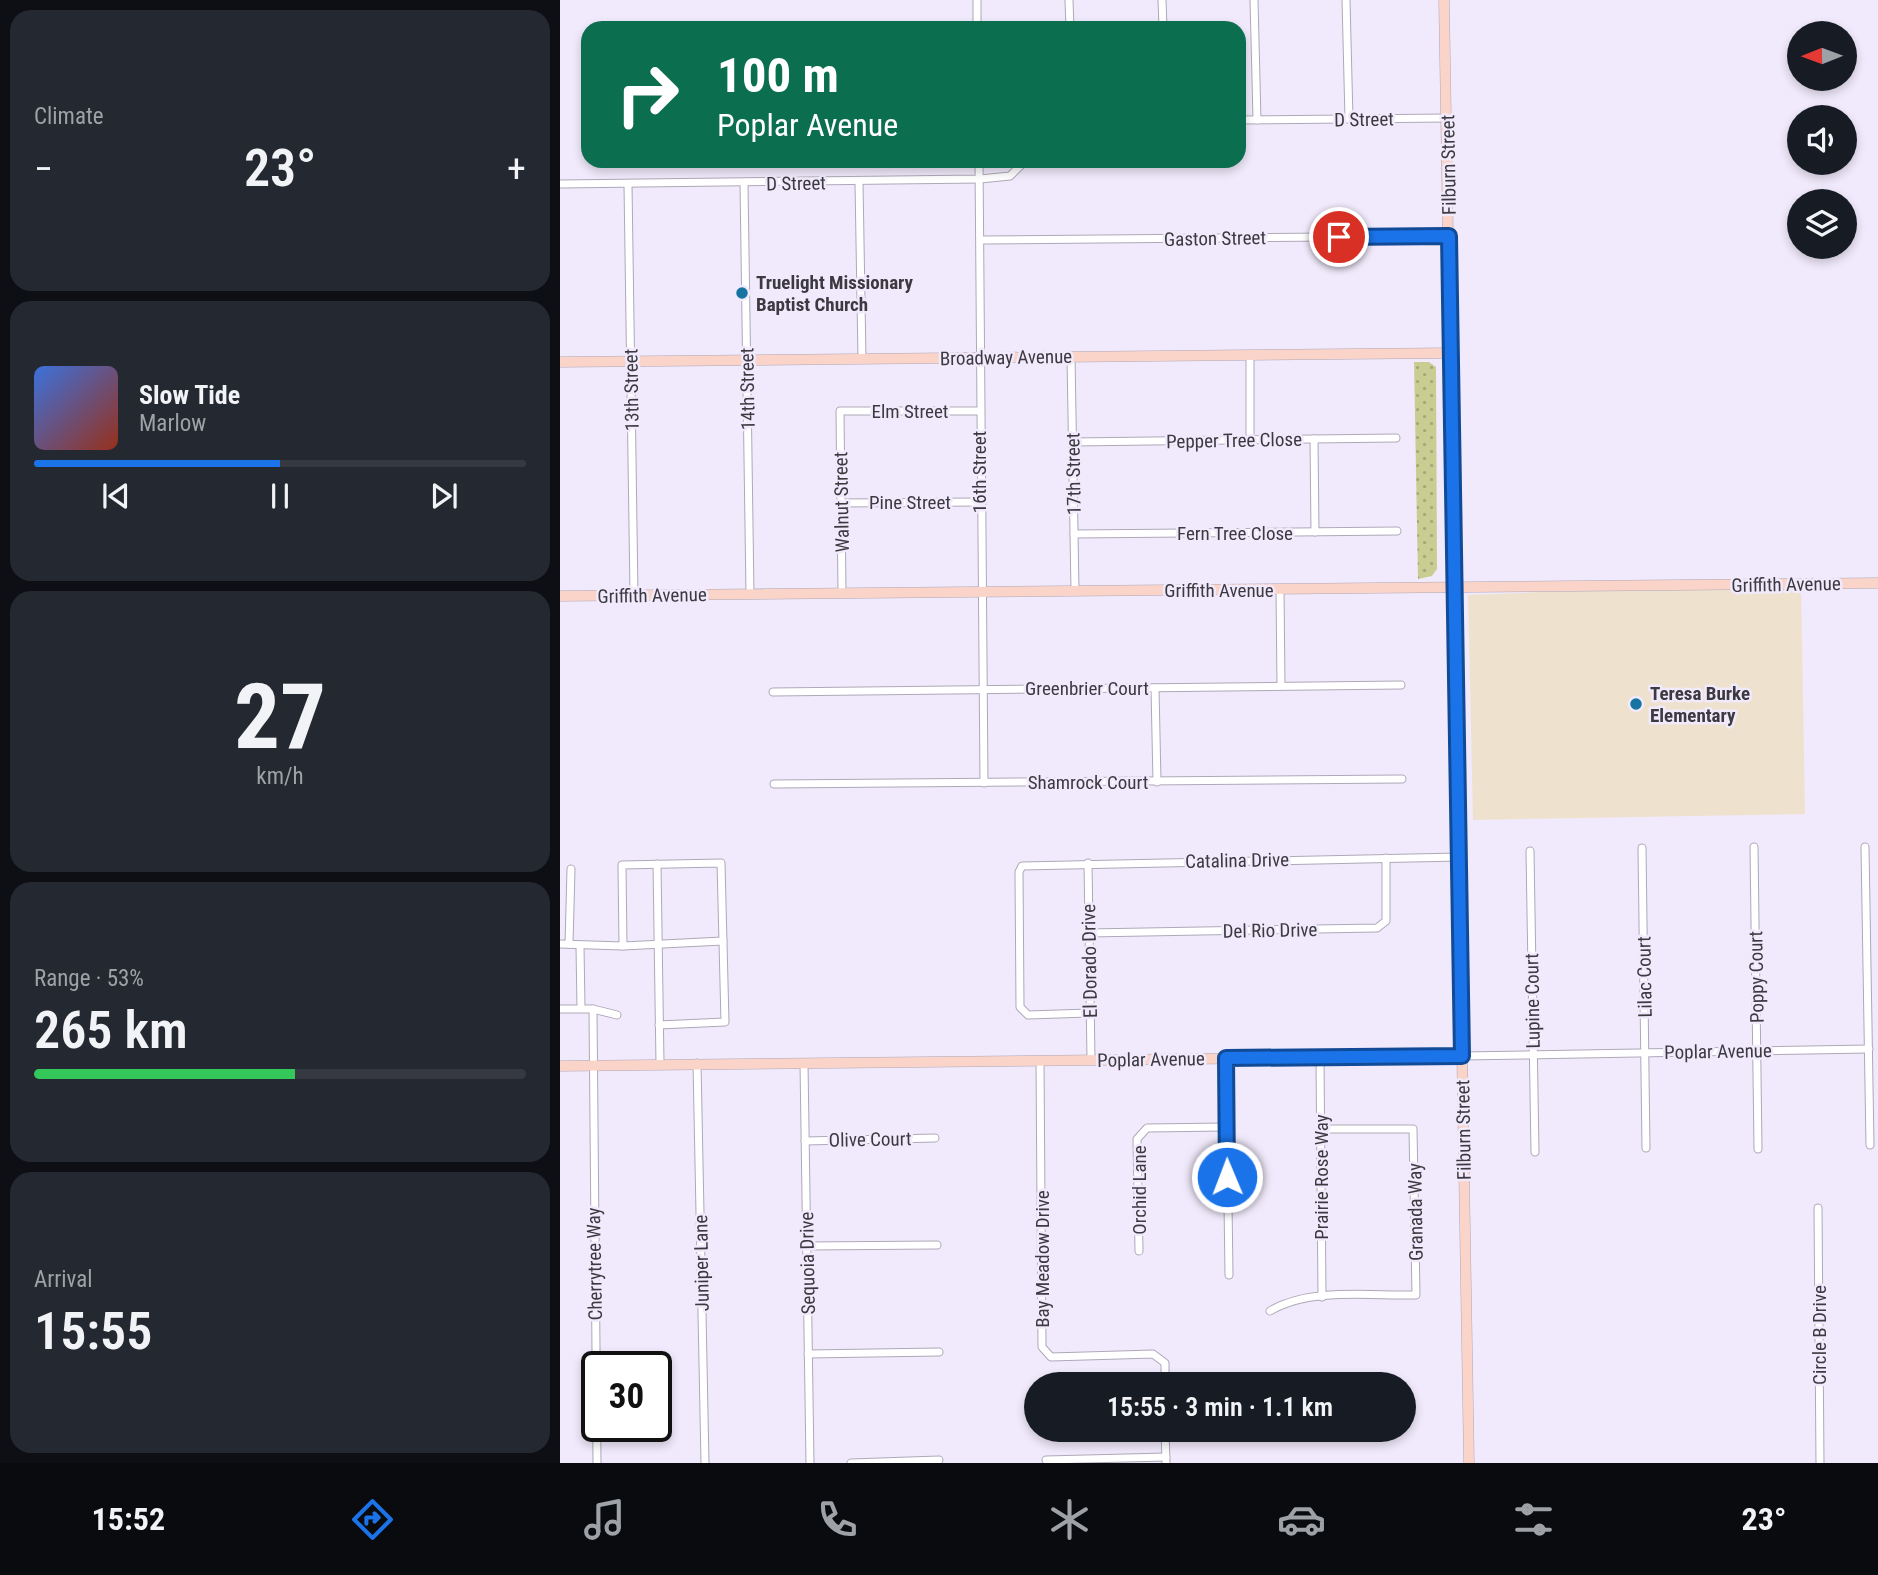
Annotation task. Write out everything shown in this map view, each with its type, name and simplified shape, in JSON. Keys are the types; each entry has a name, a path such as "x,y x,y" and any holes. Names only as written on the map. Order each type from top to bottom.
{"street":[{"path":"977,0 977,21"},
{"path":"1069,0 1070,21"},
{"path":"1162,0 1163,21"},
{"path":"1254,0 1257,120"},
{"path":"1346,0 1349,120"},
{"name":"Filburn Street","path":"1444,0 1469,1463"},
{"name":"D Street","path":"1246,121 1448,118"},
{"name":"16th Street","path":"979,168 979,502 984,783"},
{"name":"D Street","path":"560,184 980,179 1010,176 1019,168"},
{"path":"859,182 862,359"},
{"name":"14th Street","path":"744,183 750,594"},
{"name":"13th Street","path":"628,184 634,595"},
{"name":"Gaston Street","path":"981,240 1449,236"},
{"name":"Broadway Avenue","path":"560,362 1451,353"},
{"path":"1250,355 1250,439"},
{"name":"17th Street","path":"1071,356 1075,591"},
{"name":"Elm Street","path":"841,411 979,411"},
{"name":"Walnut Street","path":"841,411 842,593"},
{"name":"Pepper Tree Close","path":"1073,442 1396,438"},
{"path":"1314,439 1315,532"},
{"name":"Pine Street","path":"841,503 979,502"},
{"name":"Fern Tree Close","path":"1074,534 1397,531"},
{"name":"Griffith Avenue","path":"560,596 1878,583"},
{"path":"1280,589 1281,686"},
{"name":"Greenbrier Court","path":"773,692 1401,685"},
{"path":"1155,688 1157,782"},
{"name":"Shamrock Court","path":"774,785 1402,779"},
{"name":"Poppy Court","path":"1754,847 1758,1149"},
{"path":"1865,847 1870,1145"},
{"name":"Lilac Court","path":"1642,848 1646,1148"},
{"name":"Lupine Court","path":"1530,851 1535,1152"},
{"name":"Catalina Drive","path":"1089,1013 1028,1014 1020,1007 1019,872 1022,866 1459,857"},
{"name":"Del Rio Drive","path":"1088,933 1377,928 1385,920 1386,858"},
{"path":"623,946 622,865 721,863 725,1022 659,1025"},
{"name":"El Dorado Drive","path":"1088,863 1091,1059"},
{"path":"657,864 660,1064"},
{"path":"569,944 571,869"},
{"path":"560,944 623,946 723,941"},
{"path":"580,946 581,1008"},
{"path":"560,1009 593,1009 617,1015"},
{"name":"Cherrytree Way","path":"593,1009 597,1463"},
{"name":"Poplar Avenue","path":"560,1066 1869,1049"},
{"path":"1226,1058 1229,1275"},
{"name":"Prairie Rose Way","path":"1320,1058 1322,1297"},
{"name":"Bay Meadow Drive","path":"1040,1060 1042,1347 1051,1357 1153,1353 1165,1363 1165,1372"},
{"name":"Juniper Lane","path":"697,1063 705,1463"},
{"name":"Sequoia Drive","path":"804,1063 810,1463"},
{"name":"Orchid Lane","path":"1139,1251 1137,1139 1141,1133 1147,1128 1226,1127"},
{"name":"Granada Way","path":"1321,1129 1413,1129 1416,1295 1322,1297"},
{"name":"Olive Court","path":"805,1141 936,1138"},
{"name":"Circle B Drive","path":"1818,1208 1820,1463"},
{"path":"807,1247 937,1245"},
{"path":"1270,1311 1284,1302 1322,1297"},
{"path":"808,1354 939,1352"},
{"path":"1046,1460 1166,1460 1166,1442"},
{"path":"851,1463 939,1460"}],"shaded area":[{"name":"Teresa Burke Elementary","path":"1801,582 1805,814 1473,820 1468,595"}],"green space":[{"path":"1414,362 1429,362 1436,367 1437,569 1432,576 1418,579"}],"place":[{"name":"Truelight Missionary Baptist Church","path":"742,293"},
{"name":"Teresa Burke Elementary","path":"1636,704"}],"route":[{"path":"1227,1177 1226,1058 1462,1056 1449,236 1339,237"}]}
